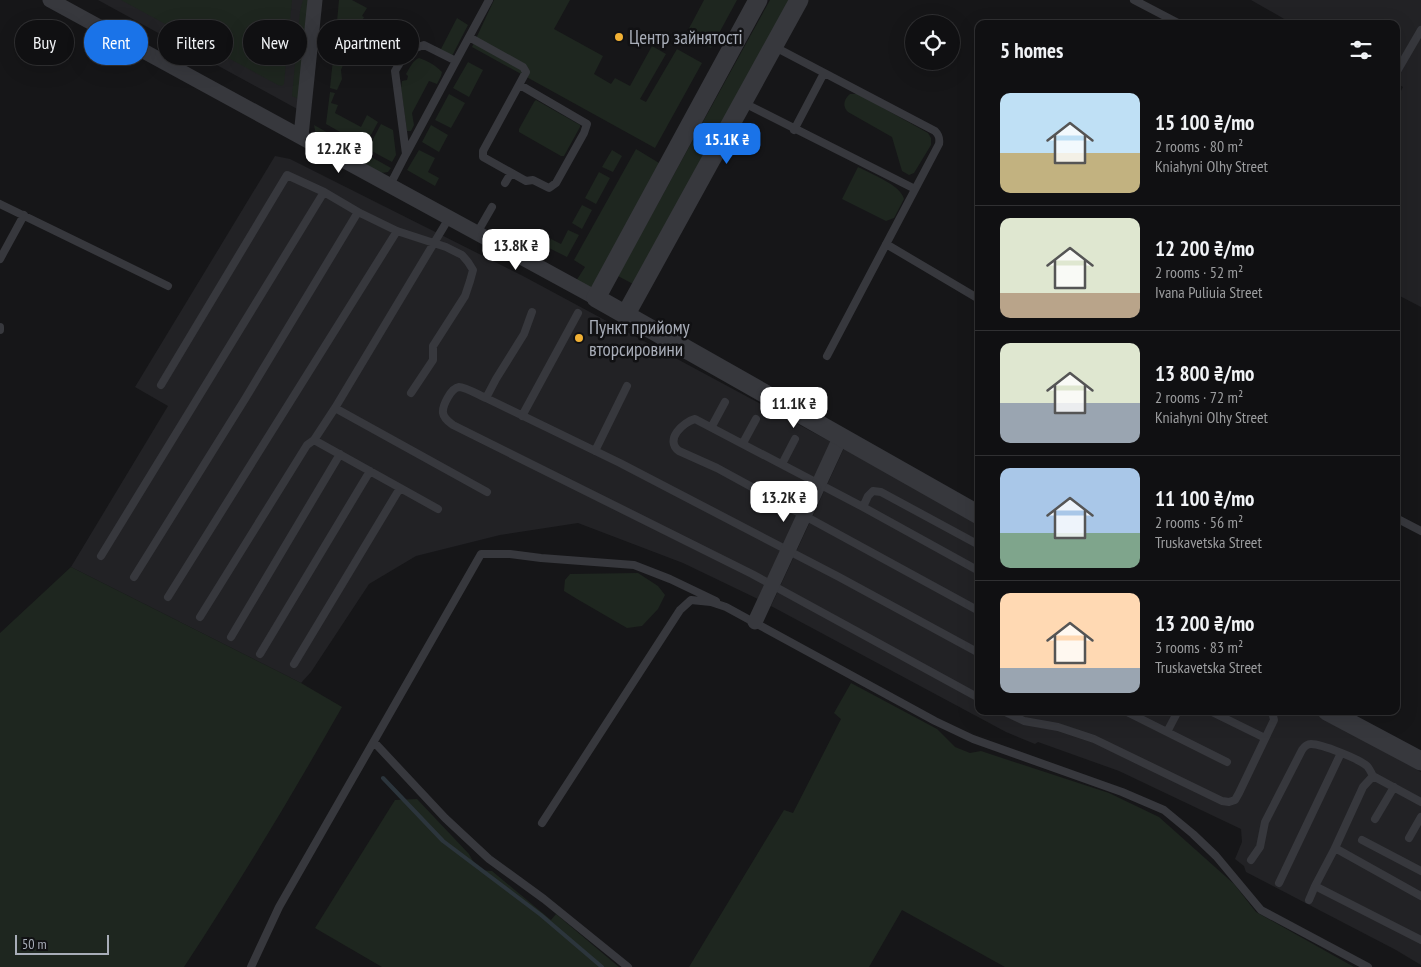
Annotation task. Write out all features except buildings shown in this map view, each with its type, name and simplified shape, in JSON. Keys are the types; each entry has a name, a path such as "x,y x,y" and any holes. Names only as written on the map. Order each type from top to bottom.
{"street":[{"path":"50,0 626,314 975,513"},
{"path":"301,136 315,0"},
{"path":"596,298 758,0"},
{"path":"626,314 798,0"},
{"path":"755,622 841,436"},
{"path":"1335,715 1421,761"}],"lane":[{"path":"390,185 489,0"},
{"path":"1134,0 1172,20"},
{"path":"1400,66 1421,30"},
{"path":"469,37 525,69 525,75 520,85 482,154 485,159 526,181 533,180 549,188 556,183 584,133 587,124 520,85"},
{"path":"406,154 395,72 407,51 424,45 456,61"},
{"path":"773,46 935,131 940,139 915,190 826,356"},
{"path":"794,130 824,73"},
{"path":"742,102 915,190"},
{"path":"505,183 511,173"},
{"path":"161,385 287,175 324,192 358,212 397,231 446,247 462,255 468,262 472,270 465,296 433,346 433,360 411,393"},
{"path":"101,556 324,192"},
{"path":"0,204 168,286"},
{"path":"478,233 492,207"},
{"path":"134,577 245,399 358,212"},
{"path":"0,259 24,216"},
{"path":"200,617 307,445 314,440 336,408 450,218"},
{"path":"168,598 397,231"},
{"path":"886,244 975,297"},
{"path":"486,398 496,378 524,334 532,312"},
{"path":"522,416 578,314"},
{"path":"595,451 627,386"},
{"path":"975,651 788,550 595,451 486,398 457,387 452,391 444,406 442,413 446,420 453,425 772,584 975,696"},
{"path":"712,426 724,402"},
{"path":"336,408 487,492"},
{"path":"975,569 819,483 695,418 689,420 678,430 673,444 679,451 716,468 975,609"},
{"path":"743,443 756,419"},
{"path":"314,440 438,508"},
{"path":"782,464 795,440"},
{"path":"231,637 340,454"},
{"path":"260,654 370,471"},
{"path":"294,664 400,488"},
{"path":"863,507 868,496 873,491 881,492 975,543"},
{"path":"1400,520 1421,531"},
{"path":"251,967 279,907 481,554 510,554 634,565 670,579 755,622 926,716 966,735 1026,759 1122,792 1164,810 1216,856 1262,910 1368,967"},
{"path":"542,824 680,610 691,600 711,602 726,607"},
{"path":"1011,715 1024,721 1058,727 1094,739 1222,801 1229,802 1235,800 1266,738 1274,720 1273,715"},
{"path":"1133,715 1227,762"},
{"path":"1168,732 1176,715"},
{"path":"1218,715 1266,738"},
{"path":"374,742 445,818 489,859 544,899 628,967"},
{"path":"1251,860 1260,847 1266,822 1305,746 1310,744 1341,753 1368,767 1373,776 1421,802"},
{"path":"1279,883 1341,753"},
{"path":"1309,900 1363,787 1373,776"},
{"path":"1375,819 1394,787"},
{"path":"1409,838 1421,817"},
{"path":"1362,840 1421,871"},
{"path":"1335,848 1421,896"},
{"path":"1315,886 1421,940"}],"shaded area":[{"path":"98,0 311,0 307,37 307,20 243,20 243,65 304,65 299,110 217,65 233,65 233,20 158,20 158,33 148,27 148,20 135,20"},
{"path":"121,0 292,0 290,20 243,20 243,65 286,65 284,84 282,86 278,85 233,61 233,20 158,20"},
{"path":"303,0 311,0 307,40 307,20 299,20"},
{"path":"339,0 352,0 367,8 362,16 364,17 362,20 337,20"},
{"path":"494,0 570,0 554,29 603,56 594,74 611,84 615,78 630,86 652,46 666,54 640,99 646,102 677,49 702,63 655,148 472,47"},
{"path":"704,0 737,0 711,48 686,34"},
{"path":"770,0 789,0 633,284 618,276"},
{"path":"1251,0 1421,0 1421,307 1400,296 1400,93 1403,87 1400,85 1400,20 1286,20"},
{"path":"457,18 468,25 452,56 432,45 441,49"},
{"path":"419,58 437,67 442,72 437,84 429,81 412,113 414,125 411,131 407,131 401,88 402,81 407,80 408,76 406,74 412,65 419,65"},
{"path":"468,62 483,70 469,97 453,88"},
{"path":"295,65 304,65 301,100 292,96"},
{"path":"332,65 343,65 341,70 342,79 337,90 330,88"},
{"path":"330,92 335,93 331,103 338,105 335,113 361,127 367,115 378,122 365,146 326,124"},
{"path":"449,94 465,103 451,128 435,120"},
{"path":"850,94 858,94 928,133 931,138 931,145 914,173 909,175 902,171 892,137 846,110 844,103"},
{"path":"536,100 580,125 564,156 519,132"},
{"path":"381,124 393,130 396,155 392,162 368,149"},
{"path":"314,125 391,168 388,172 381,173 324,141 316,135"},
{"path":"431,125 448,135 439,152 422,142"},
{"path":"636,149 664,166 591,291 576,281 585,267 574,260"},
{"path":"419,150 435,158 428,172 439,178 435,186 407,170"},
{"path":"612,150 622,156 613,172 602,167"},
{"path":"275,156 290,159 523,276 833,443 760,600 683,563 578,523 500,535 416,556 369,584 311,672 301,683 71,567 168,406 135,387"},
{"path":"858,167 885,180 902,194 904,199 894,218 886,221 842,199"},
{"path":"599,172 610,178 596,204 585,198"},
{"path":"582,205 592,210 582,229 572,223"},
{"path":"568,230 579,235 567,257 547,247 551,239 561,244"},
{"path":"844,448 975,522 975,715 1320,715 1421,772 1421,965 1396,950 1246,872 1244,866 1235,859 1242,842 1241,829 1119,771 1038,742 1035,744 1006,732 771,606"},
{"path":"71,567 301,683 342,707 265,838 184,967 0,967 0,633"},
{"path":"638,573 658,586 665,595 658,609 642,626 627,628 564,591 565,580 570,574"},
{"path":"851,683 937,729 955,747 970,753 981,751 1109,793 1159,817 1234,884 1256,912 1354,967 1005,967 902,910 869,967 689,967 784,810 793,813 841,719 834,713"},
{"path":"417,799 469,854 478,870 492,871 551,920 556,914 619,967 382,967 315,928 395,800"}],"waterway":[{"path":"383,778 443,841 541,915 602,967"}],"place":[{"name":"Центр зайнятості","path":"619,37"},
{"name":"Пункт прийому вторсировини","path":"579,338"}]}
